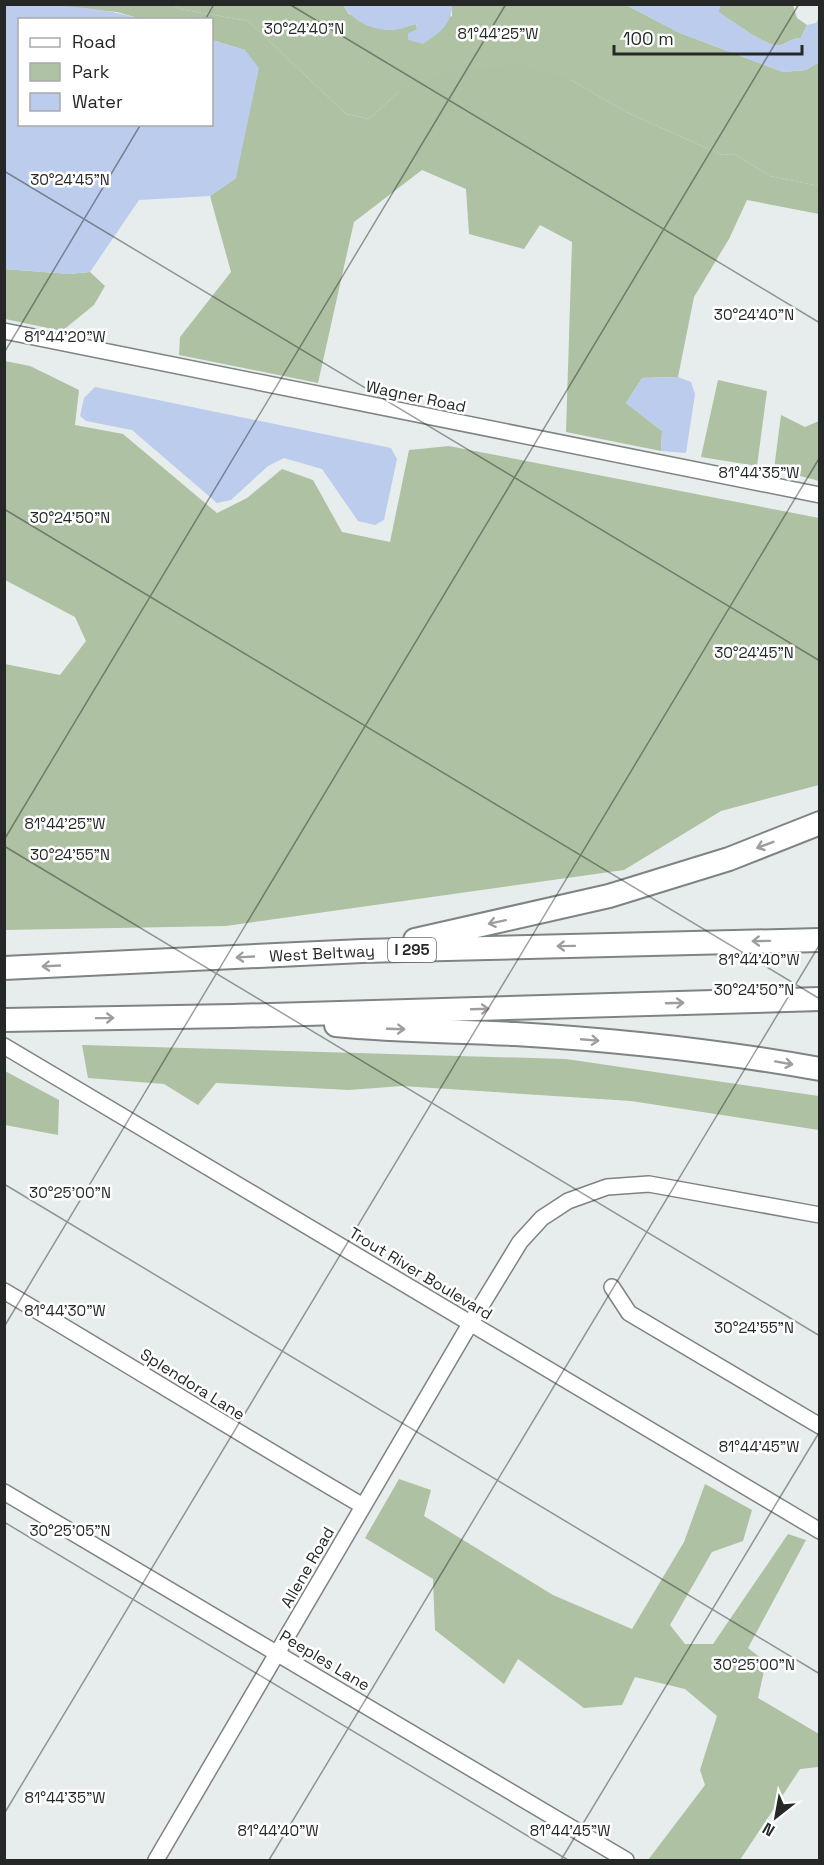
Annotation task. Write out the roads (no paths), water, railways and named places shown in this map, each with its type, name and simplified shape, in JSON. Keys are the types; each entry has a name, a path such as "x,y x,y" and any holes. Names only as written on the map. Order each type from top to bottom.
{"highway":[{"path":"362,951 609,896 729,859 819,823"},
{"name":"West Beltway","path":"4,968 362,951 819,940"},
{"path":"4,1020 233,1016 819,999"},
{"path":"233,1016 363,1028 516,1034 647,1045 761,1058 819,1069"}],"street":[{"name":"Wagner Road","path":"4,331 819,495"},
{"name":"Trout River Boulevard","path":"4,1046 819,1531"},
{"name":"Allene Road","path":"156,1860 470,1324 520,1242 542,1218 568,1201 608,1187 649,1184 819,1215"},
{"path":"612,1287 629,1313 819,1426"},
{"name":"Splendora Lane","path":"4,1291 229,1428 363,1506"},
{"name":"Peeples Lane","path":"4,1492 626,1860"}],"water":[{"path":"4,5 73,7 108,11 137,18 18,18 18,126 213,126 213,40 245,50 259,68 236,178 210,196 139,200 90,272 69,274 5,269"},
{"path":"343,5 452,5 447,23 423,44 408,40 408,33 417,29 416,24 395,30 377,29 352,16"},
{"path":"626,5 718,5 720,6 719,12 754,36 774,45 782,45 801,38 807,25 816,23 819,17 819,62 806,70 783,72 680,33"},
{"path":"678,377 691,382 695,394 686,453 661,451 662,431 626,403 642,378"},
{"path":"95,387 391,448 397,459 384,520 375,525 358,521 322,469 284,458 268,466 231,500 217,503 132,430 86,421 80,416 84,398"}]}
